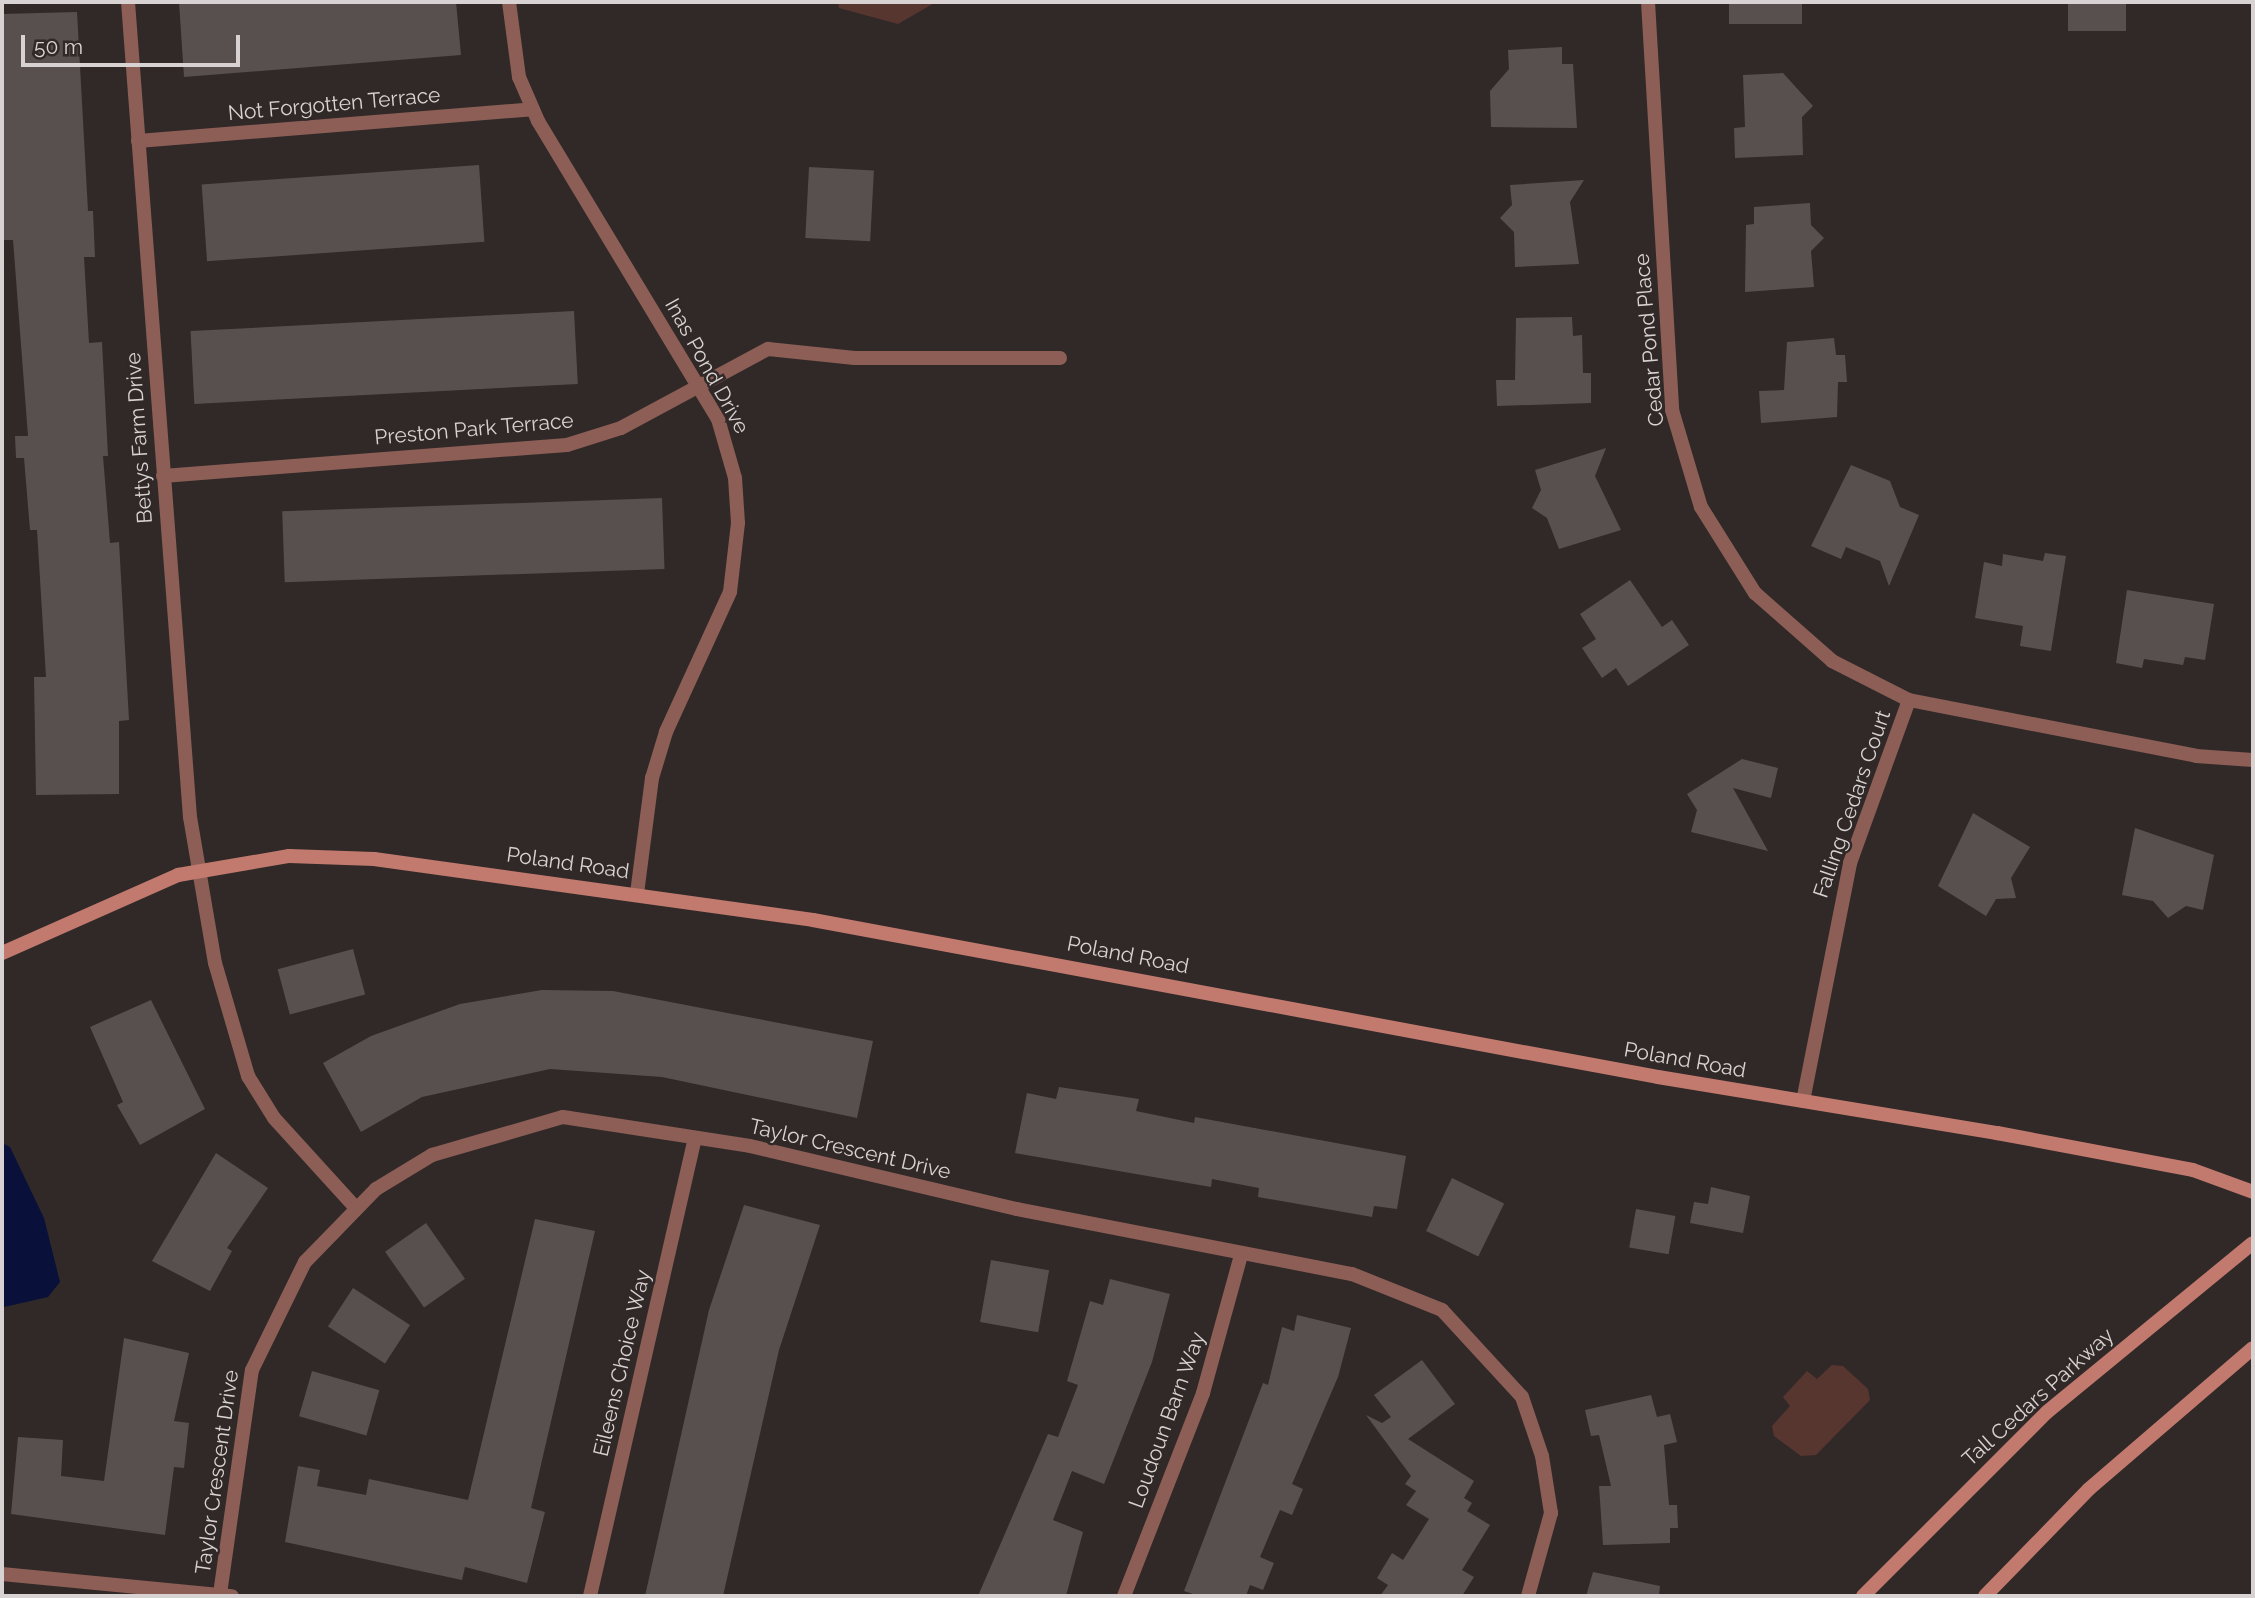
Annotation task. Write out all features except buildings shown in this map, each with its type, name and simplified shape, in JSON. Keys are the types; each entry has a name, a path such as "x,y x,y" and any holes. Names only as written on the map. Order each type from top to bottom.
{"street":[{"name":"Bettys Farm Drive","path":"128,2 163,476 199,871 229,1026 248,1076 274,1118 355,1207"},
{"name":"Inas Pond Drive","path":"509,2 519,77 533,109 699,386 729,447 735,478 734,565 717,627 662,743 637,894"},
{"name":"Cedar Pond Place","path":"1648,2 1672,410 1688,471 1719,541 1755,593 1832,661 1909,700"},
{"name":"Not Forgotten Terrace","path":"138,141 533,109"},
{"name":"Preston Park Terrace","path":"163,476 567,445 621,428 768,349 855,358 1060,358"},
{"name":"Falling Cedars Court","path":"1803,1101 1850,863 1909,700 2196,756 2253,760"},
{"name":"Poland Road","path":"2,953 133,891 199,871 289,856 374,859 637,894 879,931 2193,1170 2253,1192"},
{"name":"Taylor Crescent Drive","path":"226,1595 255,1359 304,1262 355,1207 432,1155 563,1117 695,1138 1386,1286 1442,1310 1481,1347 1522,1397 1542,1456 1551,1513 1528,1596"},
{"name":"Eileens Choice Way","path":"590,1596 695,1138"},
{"name":"Tall Cedars Parkway","path":"1863,1596 2047,1412 2253,1243"},
{"name":"Loudoun Barn Way","path":"1124,1596 1203,1393 1241,1255"},
{"path":"1985,1596 2089,1489 2253,1348"},
{"path":"2,1574 226,1595"}],"shaded area":[{"path":"838,2 936,2 898,24 839,8"},
{"path":"2,1143 10,1147 44,1218 60,1282 48,1297 4,1307 2,1314"},
{"path":"1832,1365 1843,1366 1868,1389 1870,1400 1816,1455 1801,1456 1774,1436 1772,1426 1790,1406 1783,1397 1807,1371 1817,1379"}]}
